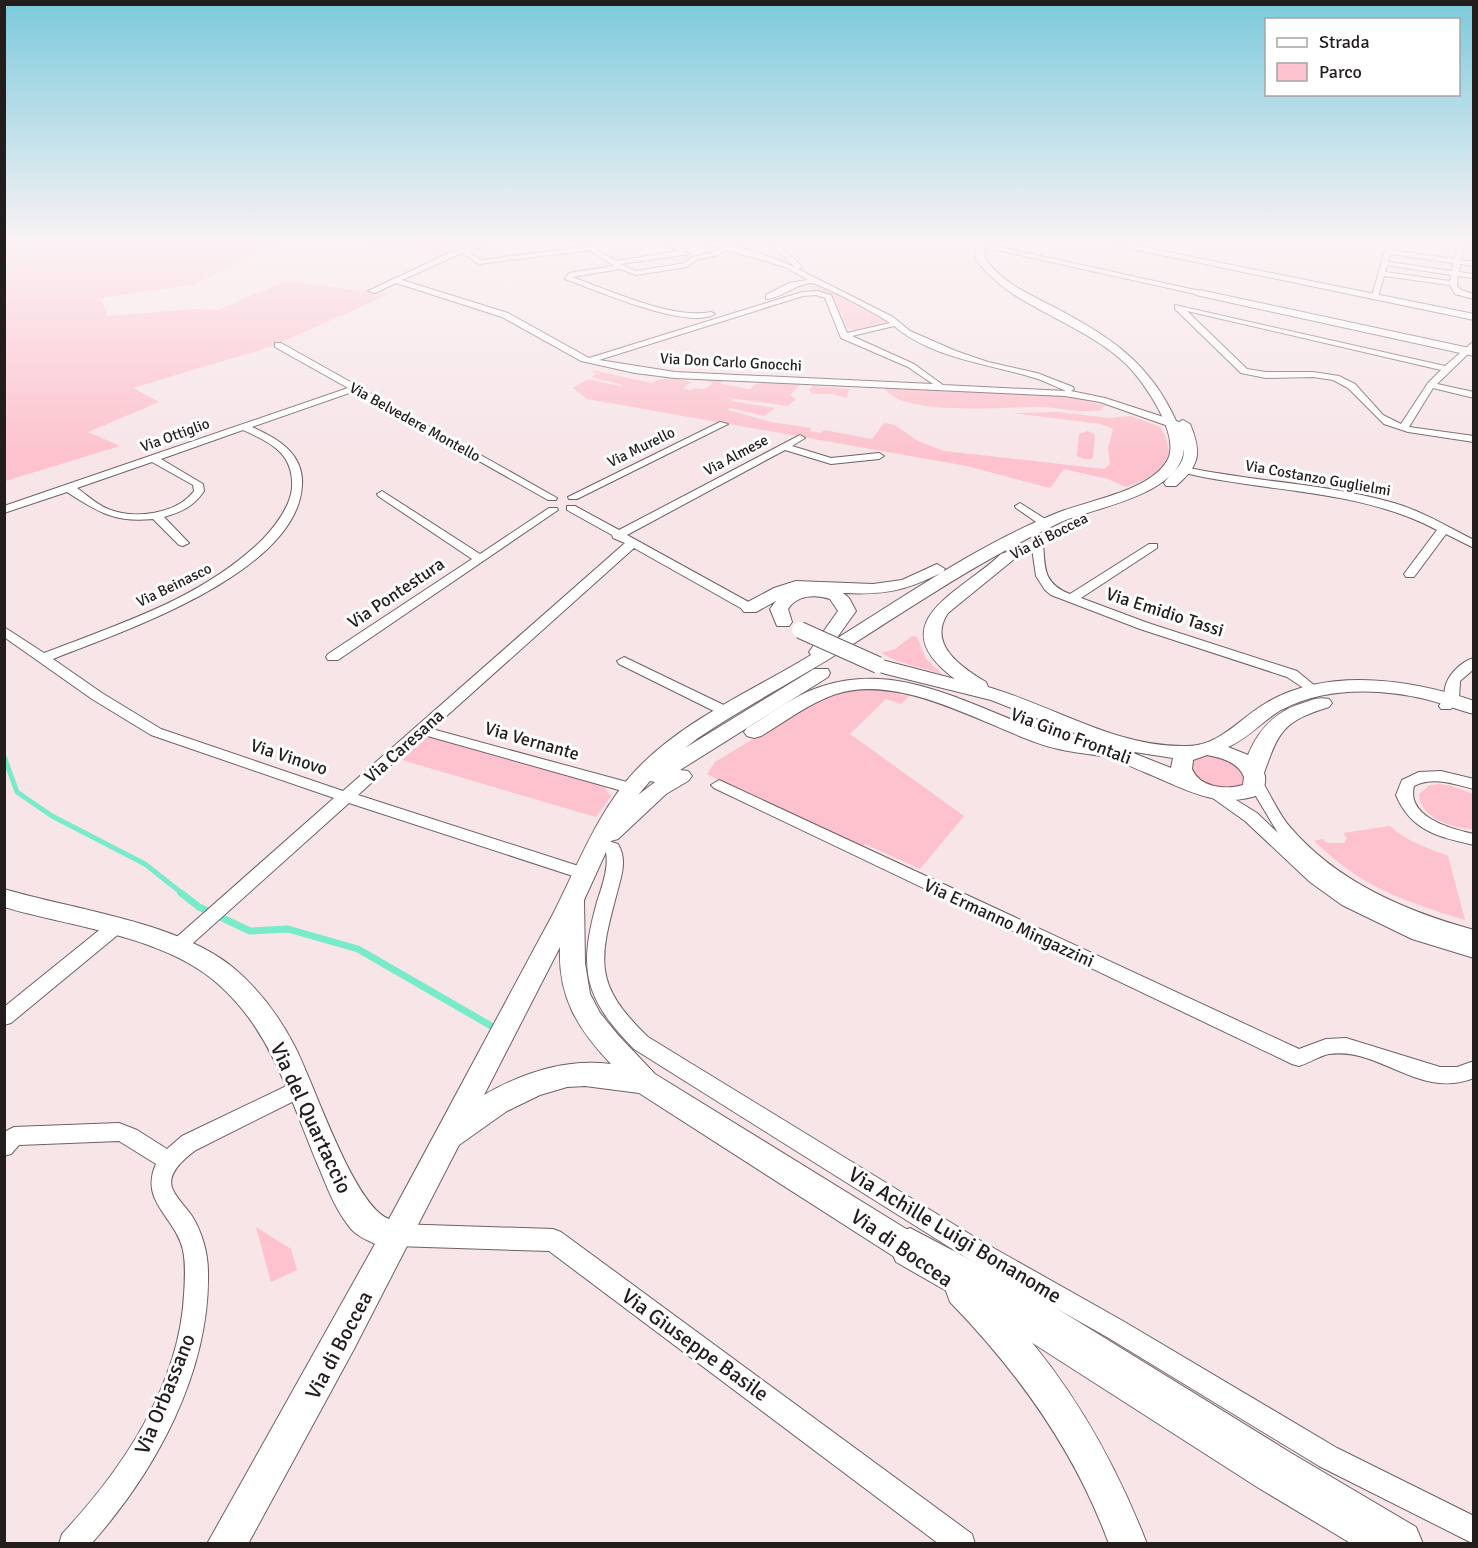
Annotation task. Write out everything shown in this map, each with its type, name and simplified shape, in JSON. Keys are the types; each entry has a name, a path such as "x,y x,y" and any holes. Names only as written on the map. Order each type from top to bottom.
{"highway":[{"path":"910,1248 1007,1302 1264,1464 1399,1544"}],"main road":[{"name":"Via di Boccea","path":"633,789 744,722 928,601 1007,557 1046,524 1073,511 1145,486 1160,477 1171,466 1177,454 1177,424 1145,376 1114,347 1055,312"},
{"path":"1068,312 1129,344"},
{"path":"1293,312 1471,349"},
{"path":"1449,312 1473,317"},
{"name":"Via di Boccea","path":"226,1544 359,1310 573,898 598,844 617,811 643,776 668,752 727,712 808,665 925,590 1033,536 1153,492 1171,483 1184,470 1192,453 1155,372"},
{"path":"750,608 796,586 866,590 901,585 983,546 1033,536"},
{"path":"995,695 962,676 944,662 934,646 932,629 943,608 1007,557"},
{"path":"783,622 779,614 780,605 795,594 811,591 826,593 838,597 846,605 847,611 844,617 808,665"},
{"path":"750,608 783,622"},
{"name":"Via Gino Frontali","path":"783,622 878,665 995,695 1122,745 1158,752 1198,751"},
{"path":"598,844 658,789 821,693 847,685 875,684 909,689 1061,744 1109,751"},
{"name":"Via Gino Frontali","path":"956,686 996,707 1190,782 1215,794"},
{"path":"1190,782 1181,767 1183,758 1236,736 1275,705 1314,692 1352,687 1418,691 1473,713"},
{"path":"1215,794 1241,795 1253,789 1259,749 1270,731 1291,714 1312,706 1335,700 1377,698 1449,703 1473,708"},
{"path":"1198,751 1234,756 1247,764 1255,777"},
{"name":"Via del Quartaccio","path":"4,898 177,947 221,972 250,999 285,1055 349,1201 374,1228 396,1235"},
{"name":"Via di Boccea","path":"573,898 572,963 577,994 595,1026 645,1082 910,1248 949,1279 988,1317 1041,1382 1068,1421 1096,1468 1128,1544"},
{"name":"Via di Boccea","path":"445,1142 498,1102 554,1079 579,1074 595,1074 645,1082"}],"street":[{"name":"Via Don Carlo Gnocchi","path":"496,312 575,355 626,369 664,374 1074,394 1177,424"},
{"path":"667,312 693,317 717,312"},
{"path":"588,360 743,312"},
{"path":"834,312 844,336 933,379 940,387"},
{"path":"874,312 903,331 946,350 986,364 1048,380 1074,394"},
{"path":"1183,312 1242,370 1258,374 1306,374 1340,379 1357,389 1377,415 1403,428 1473,439"},
{"path":"1201,312 1446,369"},
{"path":"844,336 895,324"},
{"name":"Via Belvedere Montello","path":"278,345 356,388 553,504"},
{"path":"1403,428 1431,385 1446,369 1471,349"},
{"path":"1431,385 1473,395"},
{"name":"Via Ottiglio","path":"4,510 356,388"},
{"name":"Via Don Carlo Gnocchi","path":"1133,410 1150,409 1162,404"},
{"name":"Via Murello","path":"572,503 723,424"},
{"name":"Via Beinasco","path":"44,658 159,612 201,592 242,564 282,522 298,495 299,486 291,458 278,444 243,427"},
{"path":"783,447 800,438"},
{"name":"Via Almese","path":"617,536 783,447 831,461 879,456"},
{"path":"69,488 110,513 135,517 156,515 187,504 196,496 200,488 189,478 154,459"},
{"name":"Via Costanzo Guglielmi","path":"1184,470 1318,490 1384,504 1413,514 1473,545"},
{"name":"Via Pontestura","path":"382,494 479,558"},
{"path":"553,504 561,496 617,536 750,608"},
{"name":"Via Pontestura","path":"333,657 479,558 553,504"},
{"path":"1020,506 1046,524"},
{"path":"156,515 183,543"},
{"path":"1410,574 1444,529"},
{"name":"Via Emidio Tassi","path":"1033,536 1043,582 1052,591 1144,626 1292,674 1314,692"},
{"name":"Via Caresana","path":"177,947 631,544"},
{"path":"1070,599 1153,546"},
{"name":"Via Vinovo","path":"4,631 97,696 156,732 244,764 585,874"},
{"path":"624,661 727,712"},
{"path":"1449,703 1453,680 1473,662"},
{"name":"Via Vernante","path":"421,730 633,789"},
{"path":"1473,784 1455,778 1424,776 1411,780 1404,787 1402,796 1407,807 1430,826 1445,834 1473,840"},
{"path":"1255,777 1272,813 1287,833 1313,859 1345,883 1413,917 1473,936"},
{"name":"Via Ermanno Mingazzini","path":"719,785 1299,1058 1333,1046 1371,1054 1433,1075 1462,1074 1473,1069"},
{"path":"1215,794 1256,822 1316,878 1348,901 1418,934 1473,951"},
{"name":"Via Achille Luigi Bonanome","path":"598,844 612,848 615,861 596,944 595,979 618,1018 641,1043 973,1249 1114,1329 1328,1457 1473,1531"},
{"path":"4,1018 114,928"},
{"path":"4,1147 14,1136 119,1132 170,1161 189,1143 301,1088"},
{"name":"Via Orbassano","path":"72,1544 105,1508 141,1456 173,1385 192,1330 197,1290 196,1256 185,1225 161,1188 163,1175 170,1161"},
{"name":"Via Giuseppe Basile","path":"396,1235 553,1240 962,1544"}],"green space":[{"path":"5,312 106,312 108,316 154,312 348,312 273,346 133,388 159,402 88,432 120,446 5,481"},
{"path":"840,312 870,312 888,322 855,330 847,327"},
{"path":"596,371 652,383 667,379 691,382 683,389 691,390 705,389 713,383 703,380 723,381 721,384 750,389 754,385 766,382 800,385 790,395 796,399 788,406 722,397 732,399 731,401 775,408 764,416 730,408 728,410 771,422 811,428 810,431 821,433 824,430 872,439 884,423 895,425 918,441 944,451 1104,469 1110,464 1108,448 1113,429 1101,424 1012,413 1057,412 1109,418 1131,416 1161,427 1169,451 1168,458 1160,470 1126,487 1108,479 1064,469 1050,488 967,466 587,399 573,388 588,379 623,385 592,377 595,374 601,374 591,372"},
{"path":"813,386 850,389 846,398 832,394 812,394 809,389"},
{"path":"884,387 1066,396 1106,406 1101,408 1103,410 1089,411 1044,407 933,407 894,397"},
{"path":"1088,431 1095,435 1093,456 1092,459 1084,459 1077,456 1079,434"},
{"path":"912,636 917,637 926,659 942,674 897,661 881,653 895,649"},
{"path":"874,689 909,696 901,704 886,699 850,734 964,816 920,869 865,844 861,848 707,774 715,762 821,698 845,690"},
{"path":"426,736 603,786 611,796 596,817 402,760"},
{"path":"1209,754 1218,755 1243,768 1246,785 1222,791 1194,780 1189,762 1193,758"},
{"path":"1440,784 1473,794 1473,829 1448,824 1431,816 1425,810 1419,794 1430,785"},
{"path":"1390,826 1410,840 1448,856 1465,920 1419,905 1373,885 1346,868 1314,841 1322,839 1327,843 1344,843 1347,838 1343,833"},
{"path":"256,1227 291,1249 297,1270 271,1282"}],"waterway":[{"path":"4,756 17,792 52,816 145,864 183,894"},
{"path":"181,893 199,907 250,931 288,929 358,949 493,1027"}]}
